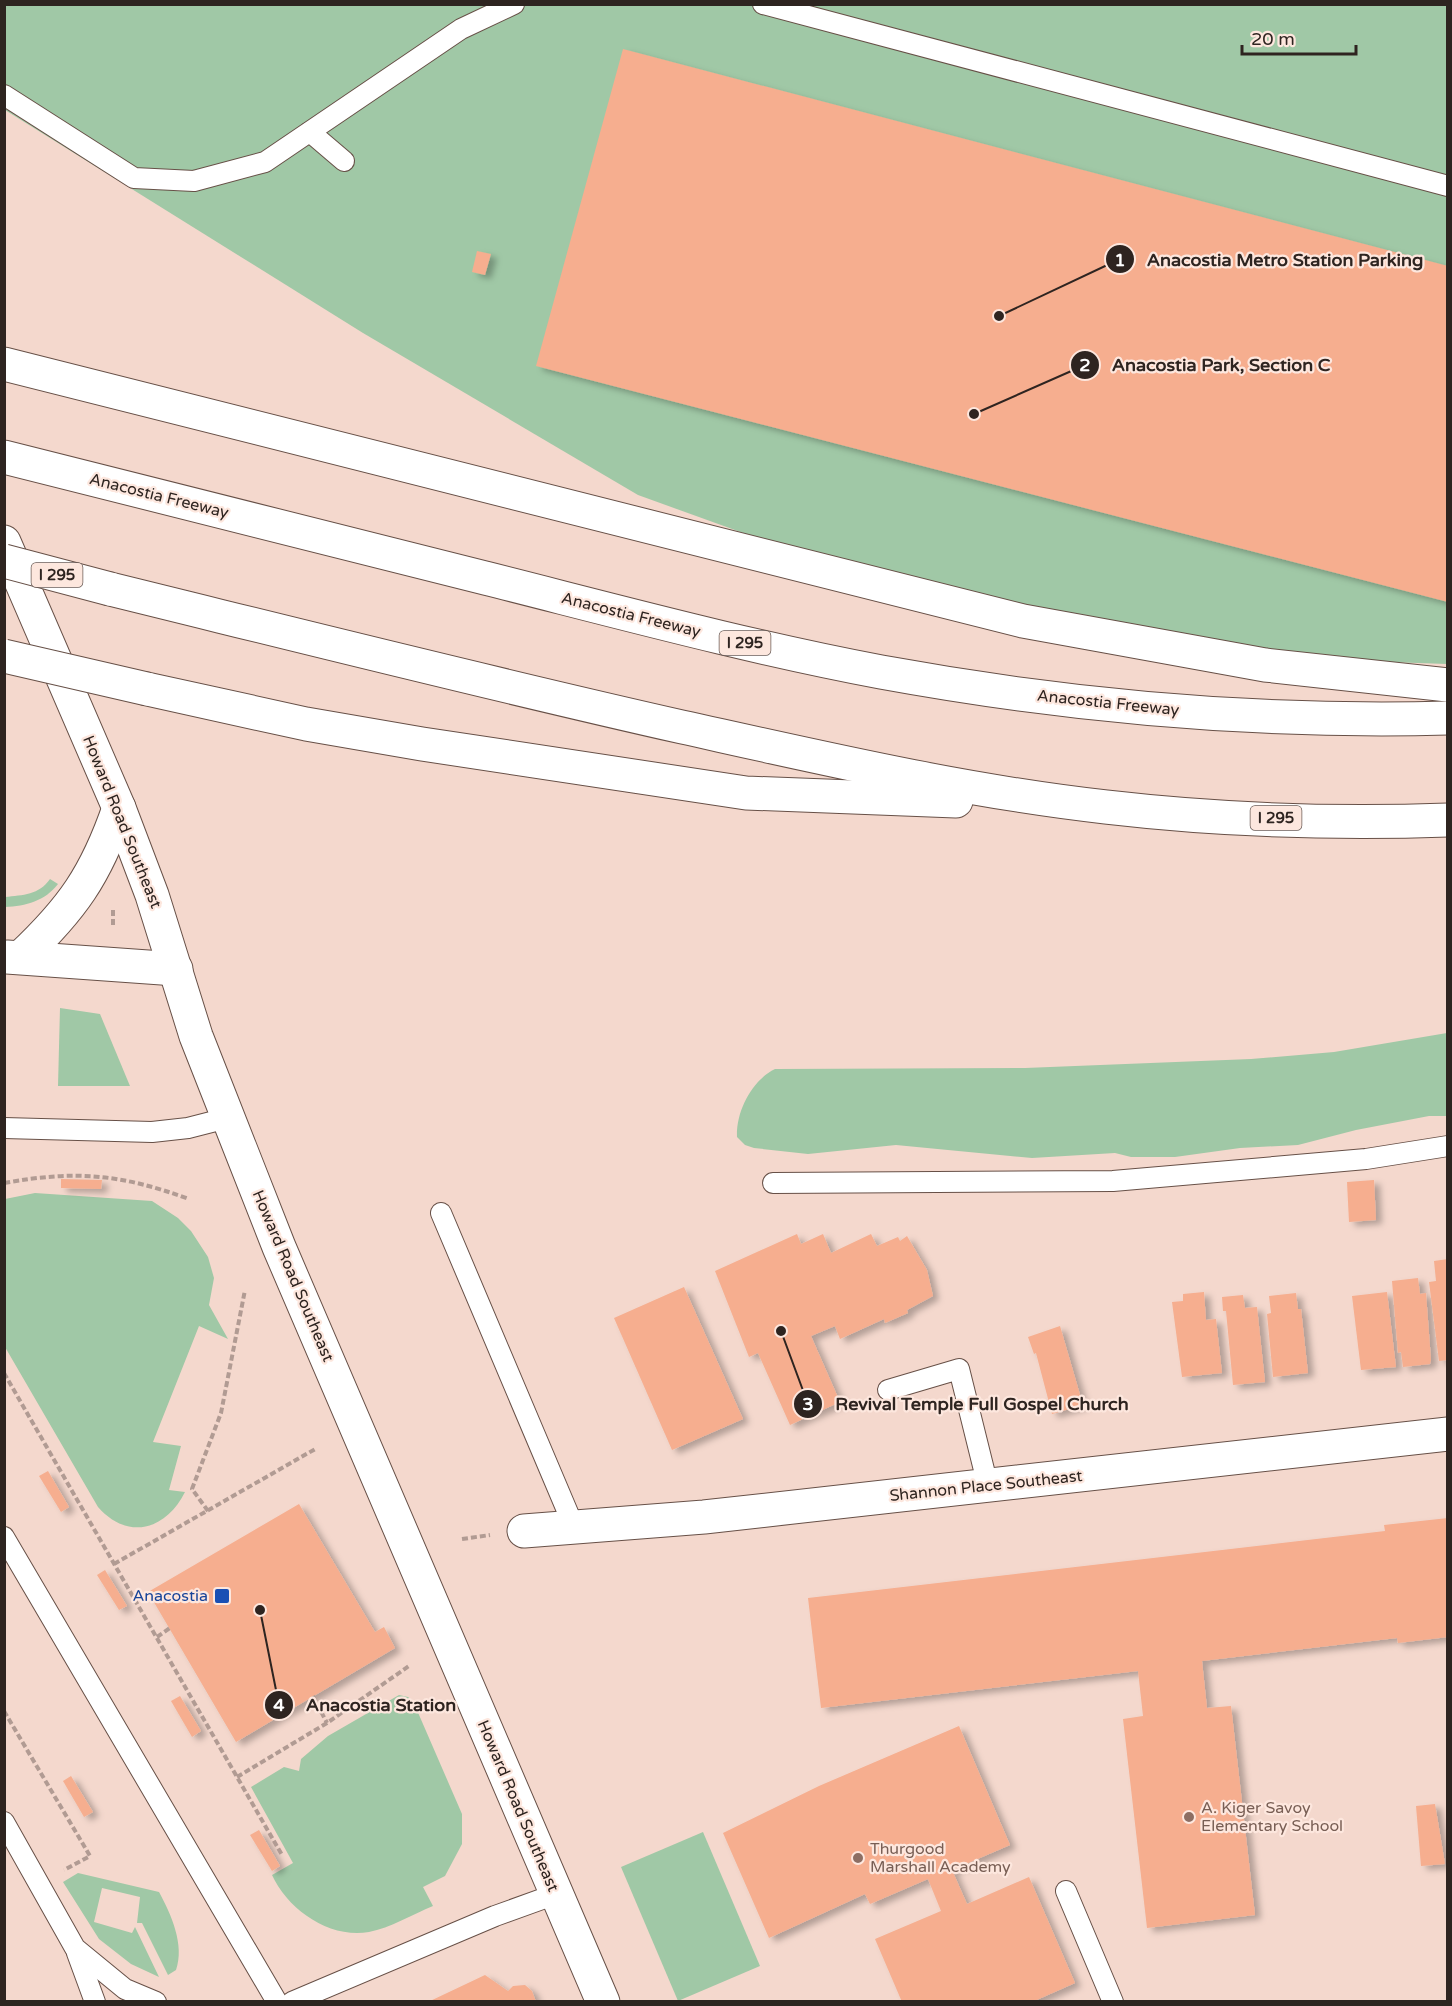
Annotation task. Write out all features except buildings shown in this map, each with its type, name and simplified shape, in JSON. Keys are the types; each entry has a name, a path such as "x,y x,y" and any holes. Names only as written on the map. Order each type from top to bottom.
{"main road":[{"path":"9,365 1023,621 1265,664 1448,685"},
{"name":"Anacostia Freeway","path":"4,457 745,643 880,671 1019,693 1157,708 1296,715 1448,718"},
{"name":"Howard Road Southeast","path":"4,542 119,808 152,895 196,1036 279,1247 603,2001"},
{"name":"I 295","path":"4,561 436,670 773,747 933,780 1105,807 1260,818 1448,820"},
{"path":"4,656 296,722 410,742 746,793 1105,807"},
{"path":"13,957 54,927 83,889 106,845 119,808"},
{"path":"13,957 176,969"},
{"name":"Shannon Place Southeast","path":"524,1531 704,1517 1448,1434"}],"lane":[{"path":"4,95 134,178 194,181 265,162 461,30 514,4"},
{"path":"763,4 1448,186"},
{"path":"310,132 344,161"},
{"path":"4,1128 152,1132 188,1128 228,1118"},
{"path":"773,1183 1113,1181 1366,1159 1448,1146"},
{"path":"441,1213 574,1527"},
{"path":"888,1390 959,1369 988,1486"},
{"path":"4,1537 277,2001"},
{"path":"4,1822 75,1948 95,2001"},
{"path":"1066,1891 1113,2001"},
{"path":"292,2001 486,1920 556,1894"},
{"path":"75,1948 125,1989 156,2001"}],"path":[{"path":"113,910 113,925"},
{"path":"4,1183 52,1175 104,1176 160,1189 189,1199"},
{"path":"208,1511 192,1489 221,1413 245,1290"},
{"path":"4,1374 282,1855"},
{"path":"114,1564 317,1448"},
{"path":"157,1637 170,1628"},
{"path":"237,1777 327,1723 409,1666"},
{"path":"313,1696 327,1723"},
{"path":"4,1712 90,1856 62,1871"}],"green space":[{"path":"4,5 1447,5 1447,664 1184,655 934,602 638,495 363,333 5,110"},
{"path":"50,879 58,884 47,895 28,904 5,907 5,897 36,891"},
{"path":"60,1008 100,1014 130,1086 58,1086"},
{"path":"1447,1033 1447,1116 1429,1116 1356,1130 1298,1145 1240,1148 1175,1157 1131,1157 1115,1153 1032,1158 896,1145 808,1154 754,1148 745,1145 737,1137 739,1117 747,1097 759,1081 775,1069 1025,1068 1251,1059 1334,1052"},
{"path":"35,1193 152,1201 178,1218 191,1231 208,1257 214,1278 209,1305 228,1339 199,1326 153,1442 181,1446 169,1490 185,1492 168,1515 146,1526 134,1527 122,1524 110,1518 98,1507 5,1347 5,1199"},
{"path":"399,1695 413,1701 462,1814 462,1844 445,1876 423,1887 433,1906 377,1930 354,1933 340,1931 325,1926 299,1910 279,1888 272,1875 293,1863 251,1787 284,1767 299,1771 301,1759 328,1736"},
{"path":"703,1832 760,1966 678,2001 621,1867"},
{"path":"78,1873 159,1892 178,1940 176,1970 168,1975 142,1923 137,1923 140,1897 102,1888 94,1922 132,1933 135,1927 159,1977 131,1964 99,1939 63,1882"}],"place":[{"name":"Anacostia Metro Station Parking","path":"999,316"},
{"name":"Anacostia Park, Section C","path":"974,414"},
{"name":"Revival Temple Full Gospel Church","path":"781,1331"},
{"name":"Anacostia","path":"222,1596"},
{"name":"Anacostia Station","path":"260,1610"},
{"name":"A. Kiger Savoy Elementary School","path":"1189,1817"},
{"name":"Thurgood Marshall Academy","path":"858,1858"}]}
